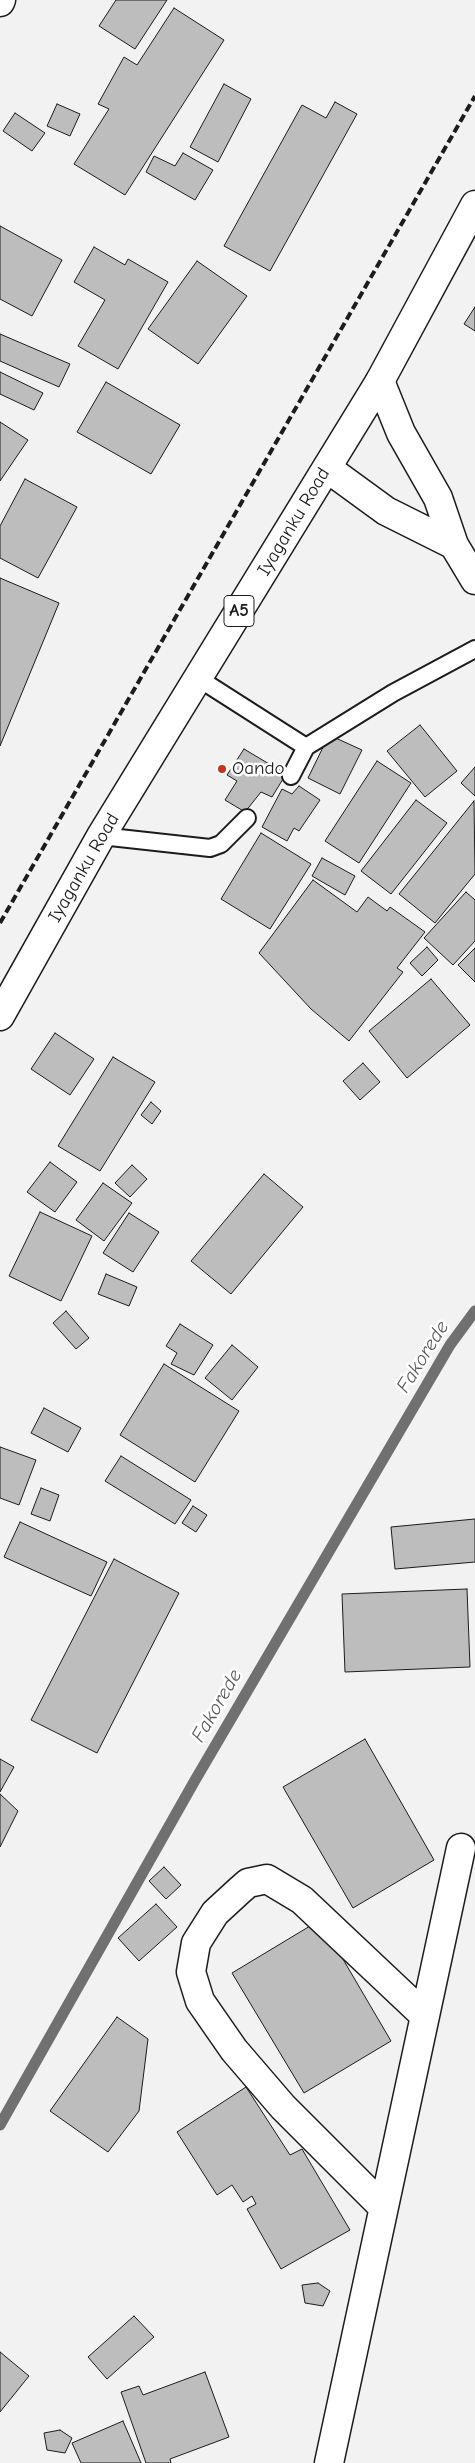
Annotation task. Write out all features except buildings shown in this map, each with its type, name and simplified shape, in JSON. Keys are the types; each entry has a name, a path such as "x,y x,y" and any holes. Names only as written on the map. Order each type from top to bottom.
{"main road":[{"name":"Iyaganku Road","path":"0,1016 102,836 380,381 475,205"},
{"path":"380,381 401,433 438,498 454,545 475,580"},
{"path":"327,468 386,511 454,545"},
{"path":"329,2463 461,1848"},
{"path":"383,2207 283,2107 234,2050 200,2001 191,1972 196,1943 215,1913 248,1882 267,1879 302,1900 425,2016"}],"lane":[{"path":"291,776 306,748 393,693 475,649"},
{"path":"198,678 306,748"},
{"path":"102,836 210,848 221,844 247,818"}],"waterway":[{"name":"Fakorede","path":"0,2125 194,1782 450,1345 475,1311"}],"railway":[{"path":"0,923 475,96"}],"place":[{"name":"Oando","path":"222,769"}]}
